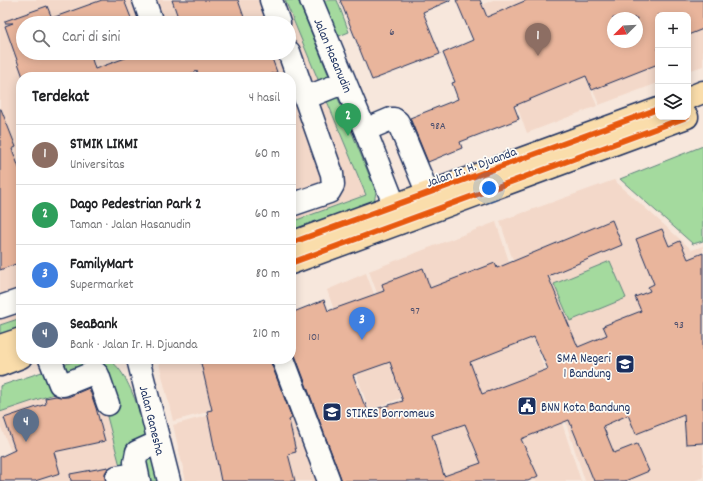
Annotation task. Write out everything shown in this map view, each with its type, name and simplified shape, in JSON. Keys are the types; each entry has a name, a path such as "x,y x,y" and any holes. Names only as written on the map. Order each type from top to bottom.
{"main road":[{"path":"691,97 703,92"},
{"name":"Jalan Ir. H. Djuanda","path":"296,261 398,214 428,194 655,110"},
{"name":"Jalan Ir. H. Djuanda","path":"691,116 703,111"},
{"name":"Jalan Ir. H. Djuanda","path":"296,242 398,214 678,120"},
{"path":"0,346 16,341"},
{"path":"0,365 16,359"}],"street":[{"path":"144,0 150,16"},
{"path":"271,0 277,16"},
{"name":"Jalan Hasanudin","path":"311,0 398,214"},
{"path":"292,60 296,72"},
{"path":"296,72 332,174 333,185 329,192 296,203"},
{"path":"305,98 345,82"},
{"path":"364,130 391,119 398,122 428,194"},
{"path":"0,307 16,302"},
{"path":"52,364 60,384 63,386 95,372 98,375 108,404"},
{"name":"Jalan Ganesha","path":"139,364 169,481"},
{"path":"285,364 329,481"},
{"path":"131,477 137,452 159,442"}],"shaded area":[{"path":"5,0 285,0 292,16 16,16 16,60 296,60 296,26 366,195 296,220 296,72 16,72 16,320 0,325 0,2"},
{"path":"493,0 556,0 597,106 527,133 479,6"},
{"path":"559,0 703,0 703,66 691,70 691,12 655,12 655,84 599,105"},
{"name":"SMA Negeri 1 Bandung","path":"614,180 692,250 703,246 703,478 692,481 585,481 500,221"},
{"path":"496,222 581,481 390,481 369,412 414,396 369,271"},
{"path":"366,273 412,394 369,410 327,290"},
{"path":"159,364 273,364 284,392 173,421"},
{"path":"94,366 129,481 23,481 0,425 0,392"},
{"path":"288,394 323,481 186,481 173,425"}],"green space":[{"path":"285,0 298,0 376,192 374,203 296,239 296,220 366,195 296,26 296,16 292,16"},
{"path":"319,0 337,0 349,32 334,38"},
{"path":"703,146 703,241 693,244 620,179"},
{"path":"610,261 626,298 570,321 554,284"},
{"path":"16,320 16,338 0,343 0,325"},
{"path":"66,364 114,364 125,378 133,394 146,433 159,481 124,481 104,405 96,382 87,383 0,412 0,386"}],"building":[{"path":"102,0 124,0 130,16 58,16"},
{"path":"172,0 238,0 244,16 178,16"},
{"path":"340,0 451,0 423,12 440,54 372,80"},
{"path":"456,0 480,0 487,17 527,0 703,0 703,29 691,34 691,12 655,12 655,65 592,90 586,76 514,106 519,119 460,142 462,148 428,162 410,118 458,99 452,83 455,82 443,53 473,40"},
{"path":"47,6 51,16 19,16"},
{"path":"16,17 16,57 5,26 13,23 5,23 5,21"},
{"path":"17,60 92,60 95,69 120,60 273,60 277,72 197,71 21,72"},
{"path":"1,109 16,147 12,149 16,160 16,264 0,270"},
{"path":"612,220 622,245 548,276 578,347 607,335 603,326 641,311 635,297 650,291 648,287 654,284 636,239 662,229 669,246 680,241 688,259 703,253 703,443 686,444 684,415 636,434 628,415 603,426 614,453 637,444 649,471 625,481 594,481 569,420 521,439 538,476 528,481 342,481 296,358 296,311 324,300 328,311 384,291 382,284 423,268 430,288 495,263 497,268","holes":["534,337 548,369 482,394 470,362","390,362 403,401 368,411 353,375","465,424 481,463 444,476 432,435"]},
{"path":"201,364 271,364 292,418 289,420 296,452 288,454 295,481 221,481 207,411 212,410"},
{"path":"89,388 105,441 54,452 60,473 35,481 0,481 0,457 15,450 4,418 46,404 45,398 56,396 68,397"},
{"path":"108,467 105,473 106,481 71,481 70,474"}],"cycle path":[{"path":"296,241 655,110"},
{"path":"296,261 679,120"}],"place":[{"name":"STMIK LIKMI","path":"538,56"},
{"name":"Dago Pedestrian Park 2","path":"348,136"},
{"name":"FamilyMart","path":"362,340"},
{"name":"SMA Negeri 1 Bandung","path":"625,364"},
{"name":"BNN Kota Bandung","path":"527,406"},
{"name":"STIKES Borromeus","path":"332,412"},
{"name":"SeaBank","path":"26,442"}]}
